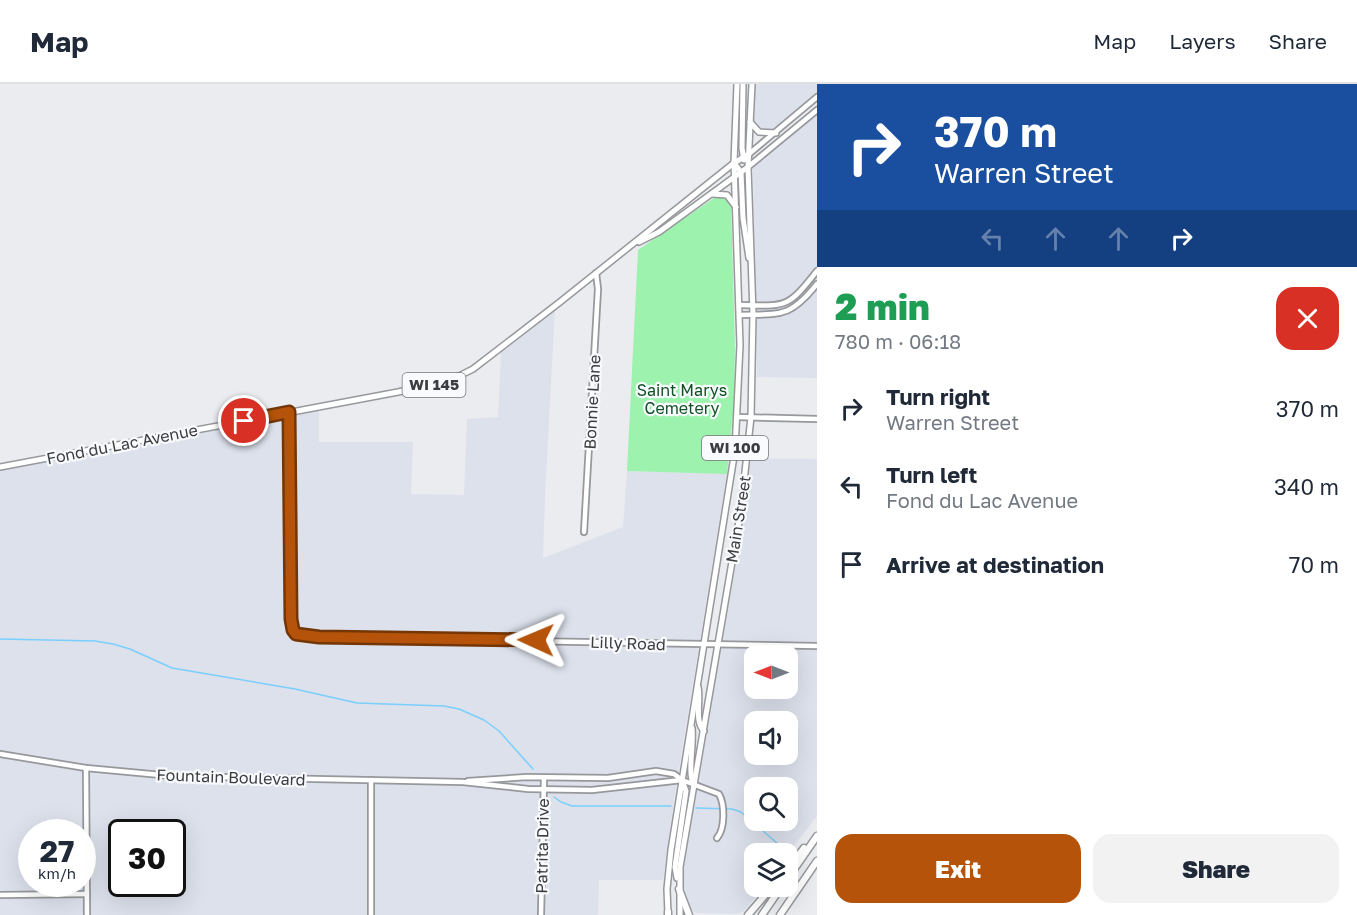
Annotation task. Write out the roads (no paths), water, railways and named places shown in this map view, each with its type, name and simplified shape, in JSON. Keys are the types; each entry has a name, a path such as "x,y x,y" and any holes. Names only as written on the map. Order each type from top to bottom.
{"highway":[{"path":"798,858 817,836"},
{"path":"798,864 817,836"},
{"path":"780,915 817,861"},
{"path":"679,886 689,915"},
{"path":"747,915 763,897"},
{"path":"762,915 774,897"}],"main road":[{"name":"Main Street","path":"668,914 668,867 735,450 740,315 734,163 737,84"},
{"path":"743,84 746,156"},
{"name":"Main Street","path":"680,915 679,886 738,523 751,417 753,306 746,156 752,84"},
{"path":"750,122 759,132 776,133"},
{"name":"Fond du Lac Avenue","path":"0,467 398,392 455,379 481,363 734,163 746,156"},
{"path":"734,163 741,172 743,218 752,271"},
{"name":"Fond du Lac Avenue","path":"627,249 658,232 748,167"},
{"path":"711,194 724,193 736,207"},
{"path":"725,520 738,523"},
{"path":"697,682 700,697 699,723 704,731"},
{"path":"691,722 693,751 690,775 694,785"},
{"path":"679,886 675,867 686,791 682,780"}],"street":[{"path":"746,156 817,97"},
{"path":"748,167 817,110"},
{"path":"739,305 782,304 791,301 817,271"},
{"name":"Bonnie Lane","path":"584,532 597,300 596,273"},
{"path":"740,315 783,313 794,309 817,284"},
{"path":"801,291 807,296"},
{"name":"Lilly Road","path":"289,412 291,619 296,634 319,637 817,646"},
{"path":"737,417 817,418"},
{"name":"Fountain Boulevard","path":"0,754 86,768 172,776 463,782 484,786 543,789 601,789 650,782 674,783 682,780"},
{"path":"86,768 86,819"},
{"name":"Fountain Boulevard","path":"463,782 483,779 606,778 656,771 674,774 682,780"},
{"name":"Patrita Drive","path":"541,915 544,778"},
{"path":"371,780 371,915"},
{"path":"682,780 719,795 723,803 723,813 722,833 717,838"},
{"path":"0,895 18,895"},
{"path":"87,897 87,915"}],"waterway":[{"path":"0,639 95,641 130,649 172,668 295,689 357,703 444,706 459,709 484,720 499,731 533,769"},
{"path":"554,797 572,806 671,806"},
{"path":"696,808 732,809 741,812 777,843"}],"park label":[{"name":"Saint Marys Cemetery","path":"682,399"}]}
